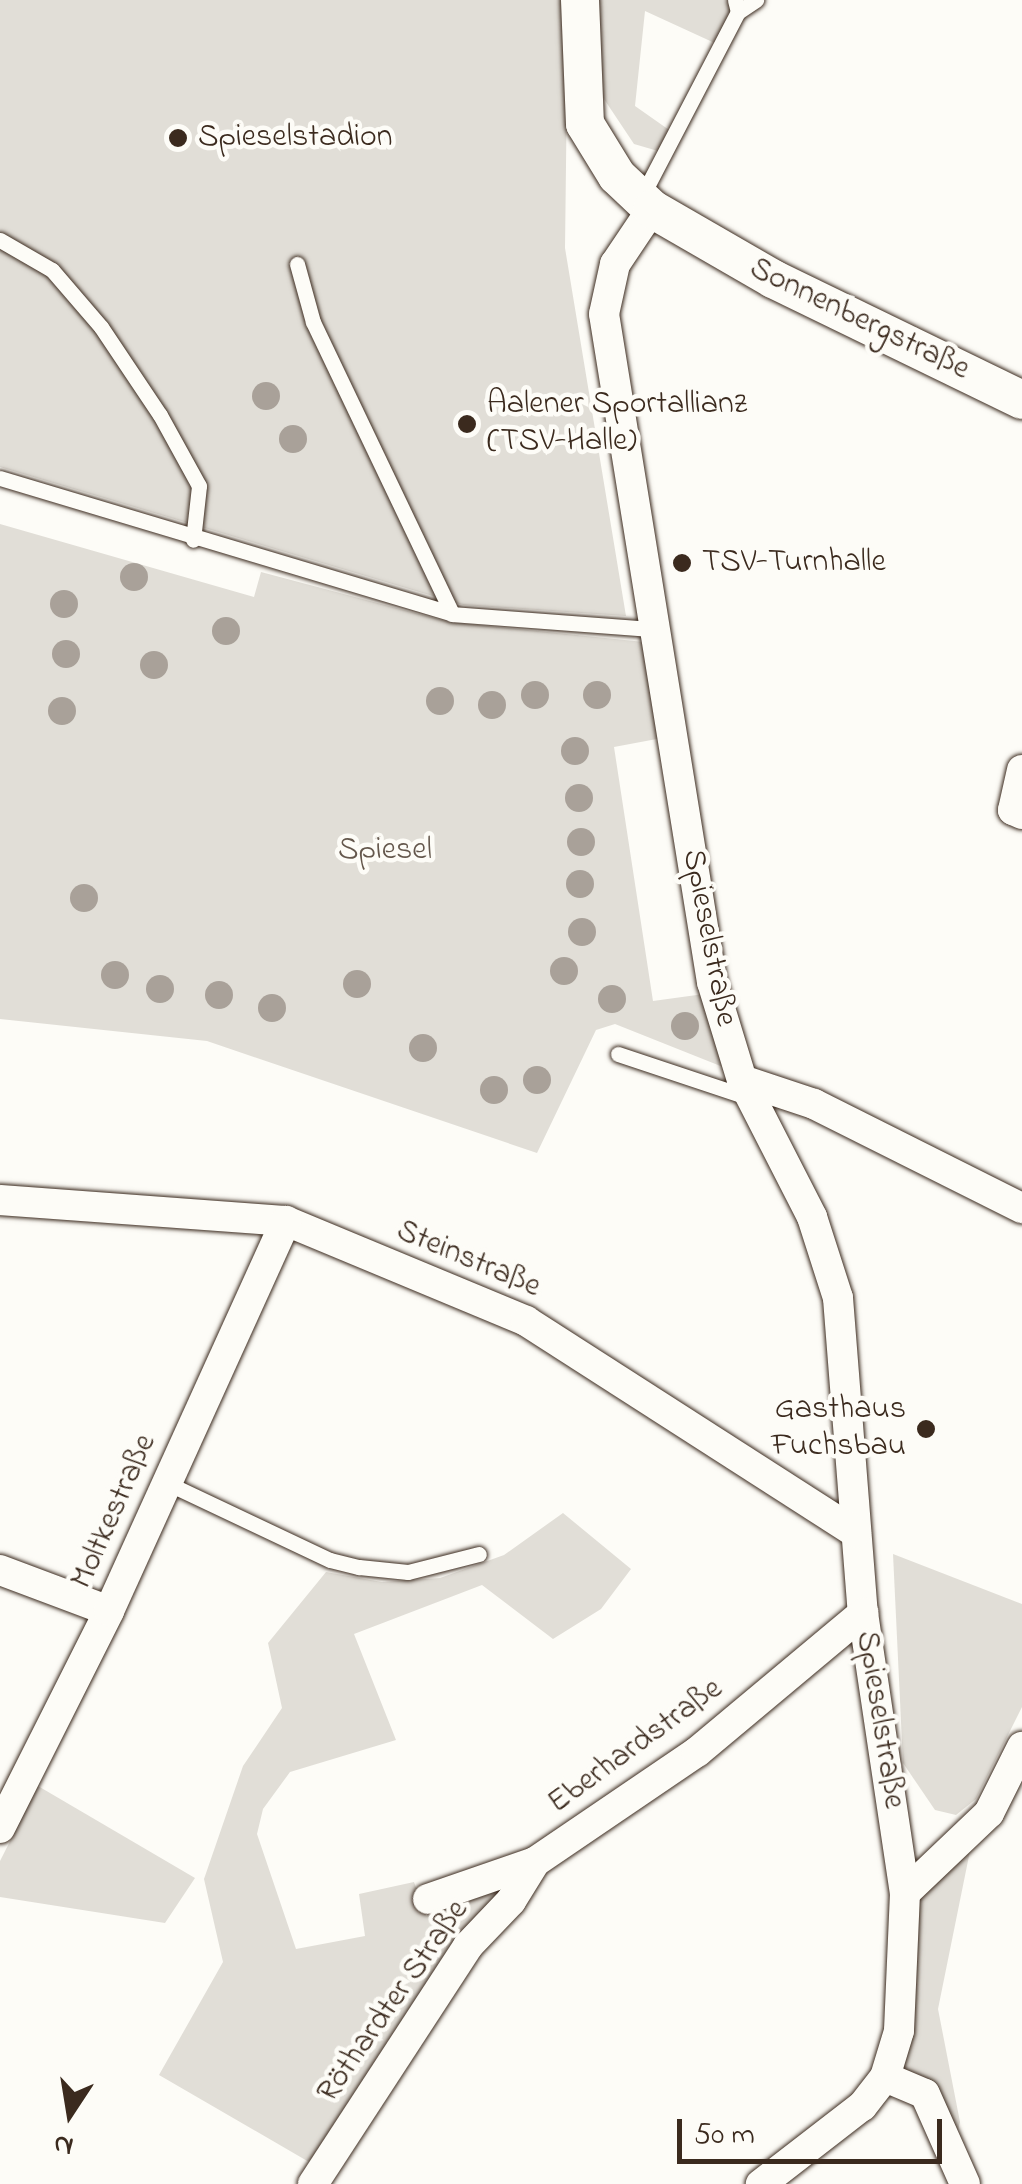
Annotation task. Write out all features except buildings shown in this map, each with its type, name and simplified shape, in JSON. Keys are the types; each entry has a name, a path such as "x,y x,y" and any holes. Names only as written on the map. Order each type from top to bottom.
{"street":[{"path":"580,0 585,124 617,176 647,203"},
{"name":"Sonnenbergstraße","path":"647,203 697,238 1022,400"},
{"name":"Spieselstraße","path":"647,203 615,264 604,314 712,982 748,1090 812,1218 838,1298 863,1614 905,1893 899,2030 885,2077"},
{"path":"1022,770 1013,810 1022,814"},
{"path":"748,1090 814,1104 1022,1208"},
{"name":"Steinstraße","path":"0,1200 286,1221 526,1321 856,1533"},
{"name":"Moltkestraße","path":"0,1828 109,1611 286,1221"},
{"path":"0,1570 109,1611"},
{"name":"Eberhardstraße","path":"428,1899 534,1862 697,1752 863,1614"},
{"path":"905,1893 989,1814 1022,1747"},
{"name":"Röthardter Straße","path":"312,2184 468,1946 511,1901 534,1862"},
{"path":"762,2184 862,2106 885,2077 925,2094 965,2184"}],"lane":[{"path":"647,203 736,6 756,0"},
{"path":"0,240 52,270 100,327 160,415 199,486 193,540"},
{"path":"297,264 314,322 452,614"},
{"path":"0,478 193,540 452,614 652,629"},
{"path":"618,1054 748,1090"},
{"path":"168,1482 330,1560 360,1567 408,1572 479,1554"}],"green space":[{"path":"0,0 568,0 565,248 626,616 463,605 0,467"},
{"path":"597,0 732,0 735,12 719,45 645,11 635,106 672,132 658,151 634,144 602,96"},
{"name":"Spiesel","path":"0,524 254,597 261,572 449,622 644,642 662,738 614,747 653,1001 704,994 723,1067 615,1024 596,1030 537,1153 207,1041 0,1019"},
{"path":"563,1513 631,1569 601,1609 553,1639 482,1585 354,1634 396,1740 290,1772 263,1809 257,1834 296,1949 365,1936 359,1894 414,1882 426,1916 503,1887 309,2162 159,2075 223,1962 204,1879 243,1766 282,1708 268,1643 326,1572 382,1582 440,1578 504,1555"},
{"path":"893,1554 1022,1604 1022,1707 976,1799 956,1815 935,1810 903,1763"},
{"path":"38,1786 195,1878 165,1923 0,1897 0,1861"},
{"path":"971,1846 938,2009 960,2122 956,2139 894,2073 919,1900"}],"place":[{"name":"Spieselstadion","path":"178,138"},
{"name":"Aalener Sportallianz (TSV-Halle)","path":"467,424"},
{"name":"TSV-Turnhalle","path":"682,563"},
{"name":"Gasthaus Fuchsbau","path":"926,1429"}]}
